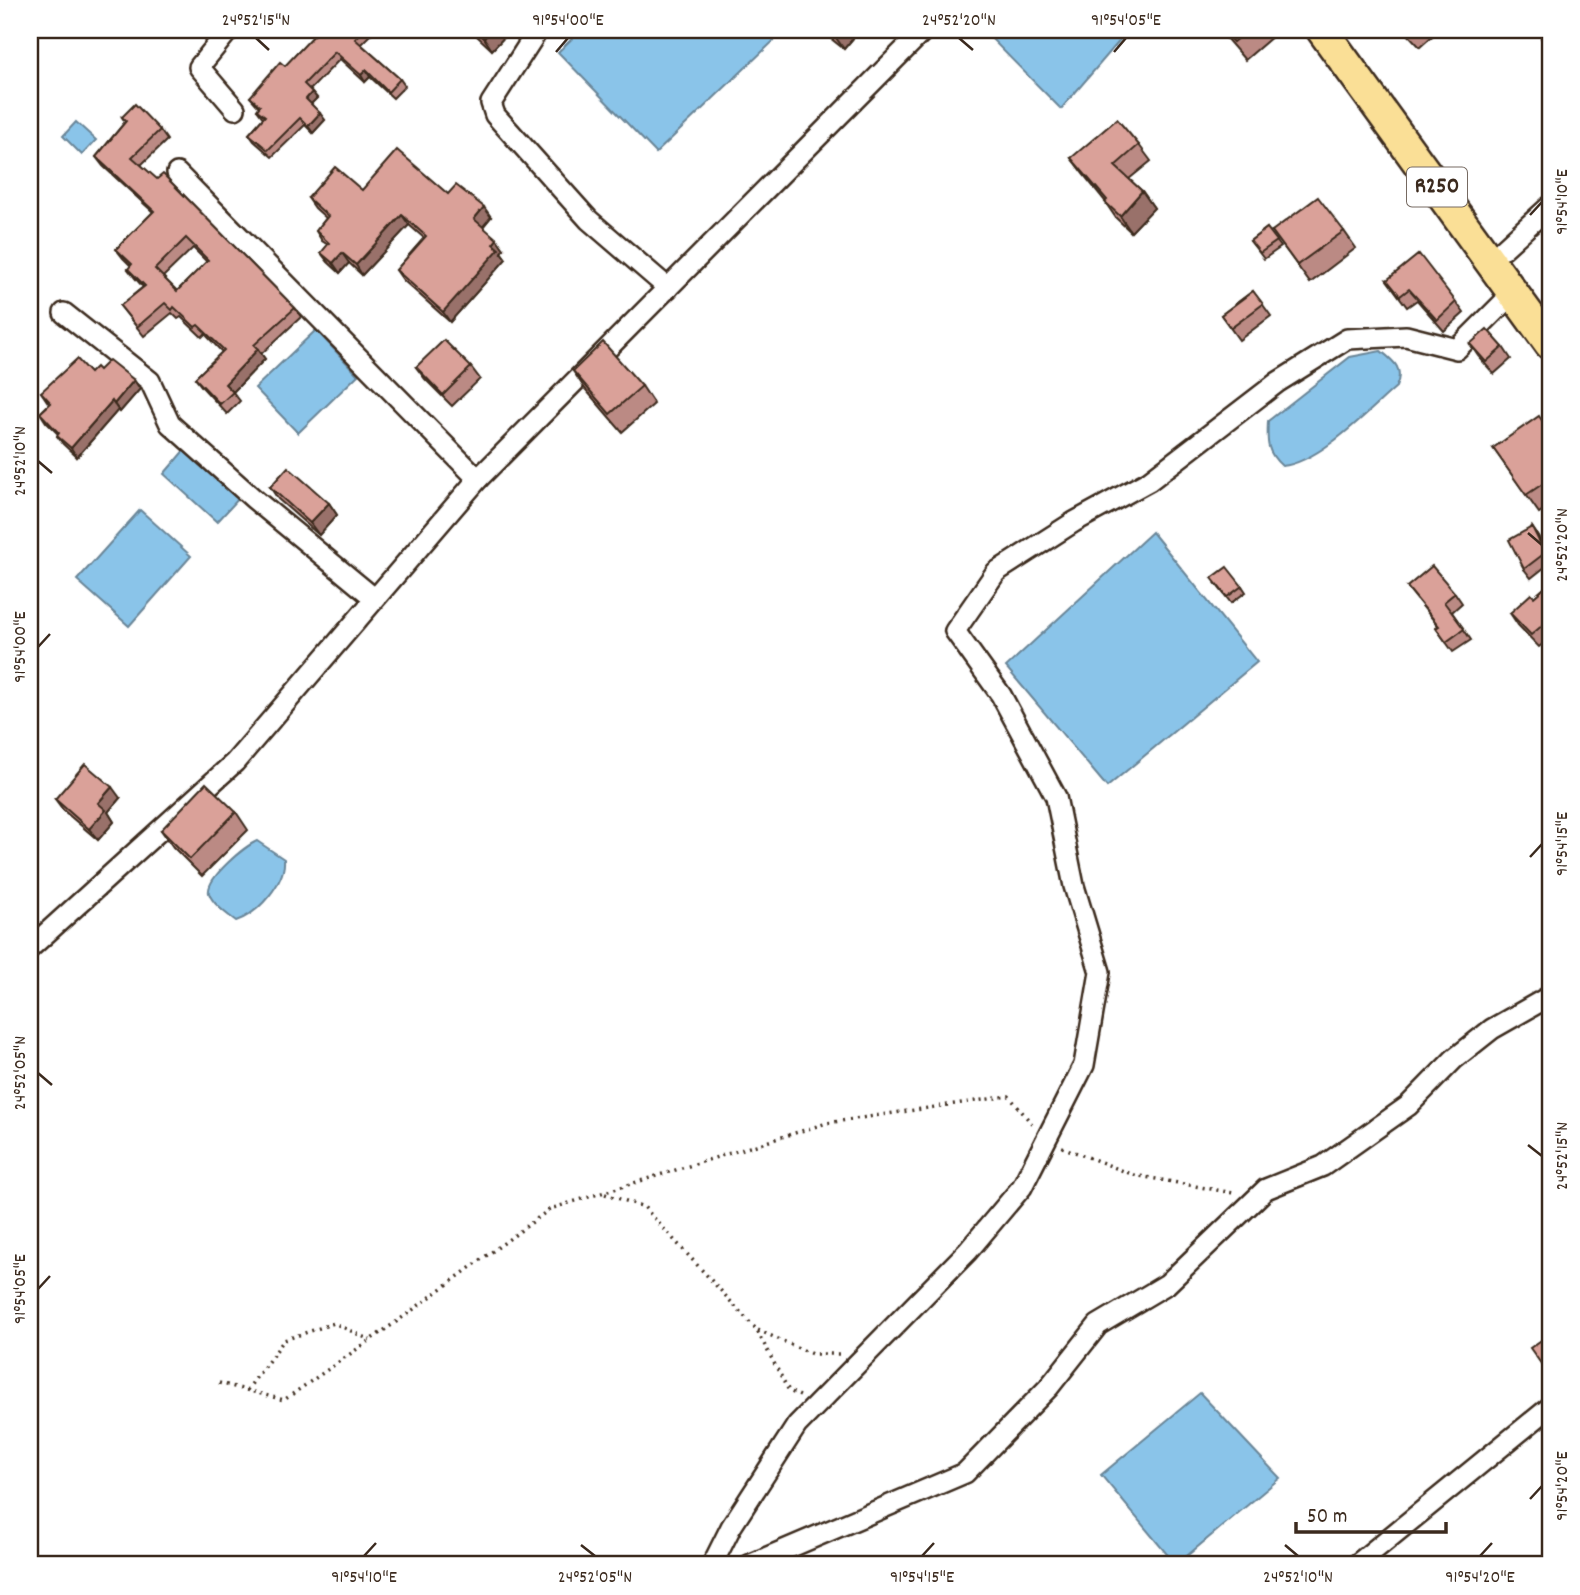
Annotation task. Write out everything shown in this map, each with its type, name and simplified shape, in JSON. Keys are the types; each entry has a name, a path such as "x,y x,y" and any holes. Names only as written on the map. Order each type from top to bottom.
{"main road":[{"name":"R250","path":"1322,30 1550,344"},
{"name":"R250","path":"1346,30 1550,313"}],"street":[{"path":"229,30 199,67 235,109"},
{"path":"538,30 491,103 495,115 589,220 668,288"},
{"path":"30,948 235,762 478,479 924,30"},
{"path":"177,173 478,479"},
{"path":"1503,249 1550,206"},
{"path":"712,1565 731,1527 797,1425 968,1251 1022,1187 1084,1065 1100,972 1074,886 1056,797 1001,695 955,631 996,572 1074,522 1149,481 1278,382 1347,339 1406,336 1457,349 1514,292"},
{"path":"64,313 150,381 170,424 254,499 374,598"},
{"path":"749,1565 965,1473 1049,1387 1098,1325 1167,1284 1266,1189 1323,1166 1408,1106 1454,1059 1492,1029 1550,996"},
{"path":"1356,1565 1550,1407"}],"path":[{"path":"219,1382 285,1399 550,1209 827,1123 962,1100 1009,1096 1046,1140 1134,1175 1218,1188 1253,1200"},
{"path":"603,1193 644,1207 756,1329 789,1391 818,1404"},
{"path":"247,1390 284,1340 334,1322 370,1340"},
{"path":"756,1329 812,1354 869,1353"}],"water":[{"path":"581,30 785,30 656,153 558,52"},
{"path":"983,30 1129,30 1061,109"},
{"path":"76,122 96,140 82,155 63,136"},
{"path":"316,330 358,375 298,433 255,388"},
{"path":"1381,351 1397,366 1399,375 1396,387 1327,446 1297,462 1282,466 1269,446 1268,421 1350,357"},
{"path":"186,448 241,496 217,522 164,474"},
{"path":"140,510 191,556 129,626 77,580"},
{"path":"1152,532 1257,662 1107,787 1006,667"},
{"path":"257,841 284,859 283,868 269,896 253,912 236,921 213,901 209,893 210,887 227,863"},
{"path":"1200,1393 1280,1478 1176,1565 1101,1475"}],"building":[{"path":"319,30 364,30 355,39 400,79 388,92 366,70 361,75 335,52 304,84 312,92 306,99 320,113 308,126 300,118 268,150 249,134 265,116 257,110 260,106 250,97 280,62 285,66"},
{"path":"474,30 492,30 484,38"},
{"path":"1222,30 1247,30 1233,42"},
{"path":"1550,30 1550,49 1541,38"},
{"path":"135,104 160,130 132,157 157,179 163,174 295,308 254,345 258,349 225,384 233,392 220,404 195,378 224,350 198,325 195,327 174,307 172,310 165,303 137,327 120,306 145,286 128,269 132,264 116,249 154,211 96,157 126,121 122,117","holes":["186,238 208,260 177,291 155,269"]},
{"path":"1117,119 1139,145 1115,166 1142,191 1120,216 1105,202 1107,200 1071,158"},
{"path":"397,150 448,194 456,185 484,207 474,219 497,239 493,244 499,249 443,312 396,270 426,236 402,215 356,265 342,253 333,263 321,253 329,243 316,231 328,216 308,198 335,167 362,190"},
{"path":"1318,197 1344,231 1297,265 1272,231"},
{"path":"1267,228 1277,241 1260,253 1250,241"},
{"path":"1419,254 1456,302 1437,320 1409,289 1400,296 1387,280"},
{"path":"1253,291 1263,304 1231,328 1221,315"},
{"path":"1487,329 1503,347 1486,362 1470,344"},
{"path":"444,340 471,367 443,395 416,367"},
{"path":"603,342 642,386 610,414 573,371"},
{"path":"77,359 90,373 96,367 99,370 109,360 134,380 71,448 57,436 59,433 40,413 51,403 41,392"},
{"path":"1539,416 1550,432 1550,479 1526,495 1493,448"},
{"path":"288,467 329,503 310,523 270,487"},
{"path":"1532,527 1545,553 1524,569 1509,540"},
{"path":"1432,566 1455,593 1444,602 1464,629 1446,642 1436,628 1439,626 1407,587"},
{"path":"1227,567 1242,586 1227,597 1212,578"},
{"path":"1550,583 1550,619 1531,635 1510,613 1531,594 1534,597"},
{"path":"85,764 112,787 98,803 106,810 89,829 55,799"},
{"path":"206,783 236,812 190,859 161,830"},
{"path":"1550,1334 1550,1374 1549,1375 1530,1348"}]}
